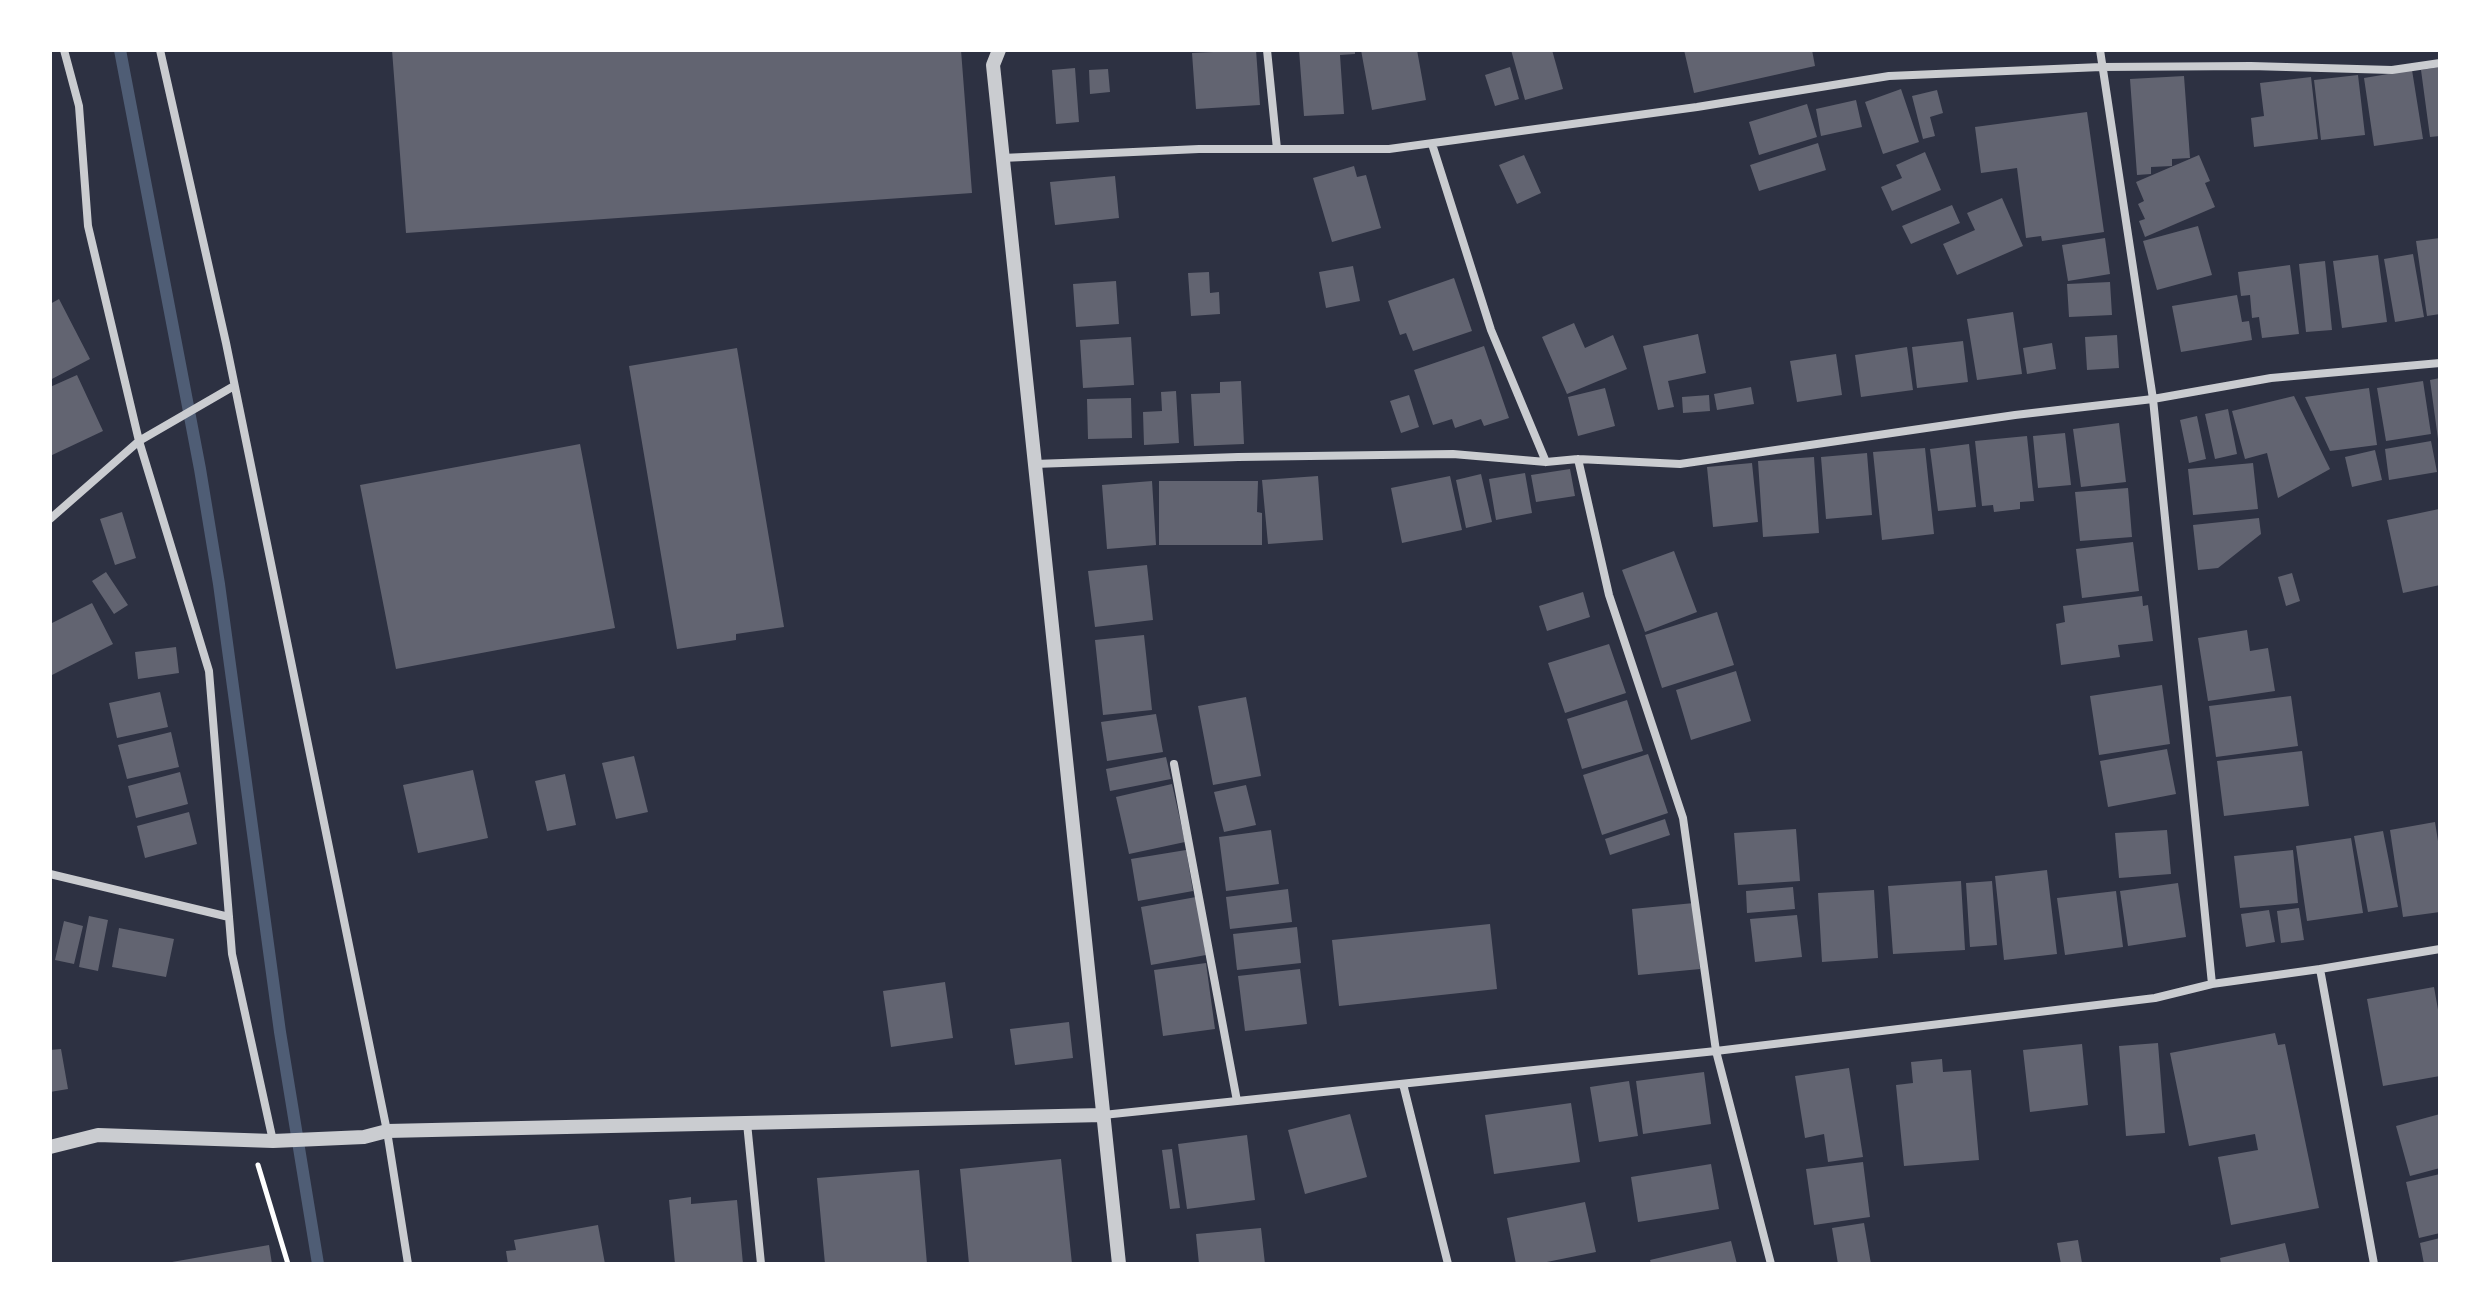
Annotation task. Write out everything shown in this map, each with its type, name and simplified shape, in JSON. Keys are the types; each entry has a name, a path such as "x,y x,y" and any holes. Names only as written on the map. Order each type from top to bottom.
{"street":[{"path":"64,50 79,106 88,226 139,441 209,671 232,954 273,1141"},
{"path":"160,50 234,386 387,1131 408,1264"},
{"path":"999,50 993,65 1002,158 1119,1264"},
{"path":"1267,50 1277,149"},
{"path":"2100,50 2153,399 2212,984"},
{"path":"1002,158 1199,149 1389,149 1697,107 1889,76 2101,67 2251,66 2392,70 2440,63"},
{"path":"1432,144 1491,330 1546,462"},
{"path":"1034,464 1453,454 1546,462 1578,459 1680,464 2015,415 2153,399 2271,378 2440,363"},
{"path":"50,519 139,441 234,386"},
{"path":"1578,459 1609,595 1683,818 1716,1051 1771,1264"},
{"path":"1174,764 1237,1101"},
{"path":"50,874 229,917"},
{"path":"50,1147 98,1135 273,1141 364,1137 387,1131 1103,1115 1716,1051 2155,998 2212,984 2440,949"},
{"path":"2320,969 2374,1264"},
{"path":"1403,1084 1448,1264"},
{"path":"747,1123 761,1264"}],"path":[{"path":"251,1140 288,1264"}],"building":[{"path":"392,50 961,50 972,193 406,233"},
{"path":"1256,50 1260,105 1196,109 1192,53"},
{"path":"1299,50 1355,50 1355,54 1340,55 1344,114 1304,116"},
{"path":"1361,50 1417,50 1426,100 1372,110"},
{"path":"1511,50 1552,50 1563,89 1525,100"},
{"path":"1684,50 1812,50 1815,66 1694,93"},
{"path":"1510,67 1519,99 1495,106 1485,75"},
{"path":"2440,67 2440,136 2430,137 2421,70"},
{"path":"1075,68 1079,122 1056,124 1052,70"},
{"path":"1108,69 1110,92 1090,94 1089,70"},
{"path":"2412,70 2423,139 2374,146 2364,78"},
{"path":"2358,75 2365,135 2321,140 2314,80"},
{"path":"2184,76 2190,158 2172,159 2172,166 2151,167 2151,174 2137,175 2130,79"},
{"path":"2311,77 2318,139 2254,147 2251,118 2264,116 2260,83"},
{"path":"1901,89 1919,142 1883,154 1865,102"},
{"path":"1937,90 1943,113 1930,117 1935,136 1923,139 1912,96"},
{"path":"1856,100 1862,127 1821,136 1816,109"},
{"path":"1807,104 1817,137 1759,155 1749,122"},
{"path":"2087,112 2104,232 2042,241 2041,236 2026,238 2017,168 1981,173 1975,127"},
{"path":"1818,143 1826,170 1759,191 1750,165"},
{"path":"1925,152 1941,190 1892,211 1881,187 1902,178 1896,165"},
{"path":"1524,155 1541,193 1517,204 1499,165"},
{"path":"2199,155 2210,181 2205,183 2215,207 2145,237 2139,221 2145,219 2138,204 2144,201 2136,182"},
{"path":"1354,166 1357,177 1366,175 1381,228 1332,242 1313,178"},
{"path":"1115,176 1119,218 1055,225 1050,182"},
{"path":"2002,198 2023,246 1957,275 1943,244 1975,230 1967,213"},
{"path":"1952,205 1960,223 1911,244 1902,226"},
{"path":"2198,226 2212,275 2157,290 2143,241"},
{"path":"2105,238 2110,274 2068,281 2062,245"},
{"path":"2440,238 2440,314 2427,316 2416,241"},
{"path":"2413,254 2424,317 2395,322 2384,259"},
{"path":"2378,255 2387,322 2342,328 2333,261"},
{"path":"2325,261 2332,330 2306,332 2299,264"},
{"path":"2290,265 2299,334 2262,338 2259,317 2252,318 2250,295 2241,296 2238,272"},
{"path":"1353,266 1360,301 1326,308 1319,272"},
{"path":"1209,272 1210,293 1219,292 1220,314 1191,316 1188,273"},
{"path":"1454,278 1472,331 1413,351 1406,333 1400,335 1388,301"},
{"path":"1116,281 1119,324 1076,327 1073,284"},
{"path":"2110,282 2112,315 2069,317 2067,284"},
{"path":"2237,295 2242,322 2249,321 2252,340 2181,352 2172,306"},
{"path":"59,299 90,359 50,380 50,304"},
{"path":"2013,312 2022,374 1977,380 1967,319"},
{"path":"1574,323 1585,348 1613,335 1627,369 1567,394 1542,337"},
{"path":"1698,334 1706,373 1668,381 1674,407 1658,410 1643,346"},
{"path":"2117,335 2119,368 2087,370 2085,337"},
{"path":"1131,337 1134,385 1083,388 1080,340"},
{"path":"1963,341 1968,382 1917,388 1912,347"},
{"path":"2052,343 2056,369 2027,374 2023,348"},
{"path":"1484,346 1509,418 1484,426 1481,419 1455,428 1452,419 1433,425 1414,370"},
{"path":"1907,347 1913,390 1861,397 1855,355"},
{"path":"737,348 784,627 736,634 736,640 677,649 629,366"},
{"path":"1836,354 1842,395 1797,402 1790,361"},
{"path":"77,375 103,431 50,456 50,387"},
{"path":"2440,378 2440,439 2438,439 2430,380"},
{"path":"1241,381 1244,444 1194,446 1191,394 1220,393 1220,382"},
{"path":"2423,381 2431,434 2386,441 2377,388"},
{"path":"1751,387 1754,404 1717,410 1714,394"},
{"path":"1605,388 1615,426 1578,436 1568,397"},
{"path":"2369,388 2377,445 2330,451 2305,397"},
{"path":"1176,391 1179,443 1144,445 1143,412 1162,411 1161,392"},
{"path":"1409,395 1419,427 1401,433 1390,401"},
{"path":"1709,395 1710,411 1683,413 1682,397"},
{"path":"2294,396 2330,469 2278,498 2267,453 2245,459 2232,411"},
{"path":"1131,398 1132,438 1088,439 1087,399"},
{"path":"2228,409 2237,454 2215,459 2205,414"},
{"path":"2197,416 2206,459 2189,463 2180,420"},
{"path":"2119,423 2126,482 2081,487 2073,429"},
{"path":"2065,433 2071,485 2038,488 2033,436"},
{"path":"2027,436 2034,501 2020,502 2020,509 1994,512 1993,505 1982,506 1975,441"},
{"path":"2431,441 2437,472 2389,480 2385,449"},
{"path":"580,444 615,628 396,669 360,485"},
{"path":"1969,444 1976,507 1938,511 1930,449"},
{"path":"1925,448 1934,534 1882,540 1873,452"},
{"path":"2375,450 2382,480 2352,487 2345,457"},
{"path":"1867,453 1872,515 1826,519 1821,457"},
{"path":"1814,457 1819,533 1763,537 1758,461"},
{"path":"1752,463 1758,522 1713,527 1707,467"},
{"path":"2253,463 2258,509 2193,515 2188,469"},
{"path":"1570,469 1575,496 1536,502 1531,475"},
{"path":"1525,473 1532,513 1496,520 1489,479"},
{"path":"1481,474 1492,522 1466,528 1456,480"},
{"path":"1318,476 1323,540 1268,544 1262,480"},
{"path":"1450,476 1462,530 1402,543 1391,488"},
{"path":"1152,481 1156,545 1107,549 1102,485"},
{"path":"1159,481 1258,481 1257,512 1262,513 1262,545 1159,545"},
{"path":"2128,488 2132,537 2080,541 2075,492"},
{"path":"2439,509 2440,585 2403,593 2387,520"},
{"path":"122,512 136,558 115,565 100,519"},
{"path":"2259,518 2261,534 2218,568 2198,570 2193,525"},
{"path":"2133,542 2139,591 2082,598 2076,549"},
{"path":"1674,551 1697,612 1645,632 1622,570"},
{"path":"1147,565 1153,620 1095,627 1088,571"},
{"path":"106,572 128,605 114,614 92,581"},
{"path":"2292,573 2300,601 2286,606 2278,577"},
{"path":"1583,592 1590,617 1547,631 1539,606"},
{"path":"2142,596 2143,606 2148,605 2153,641 2118,645 2120,657 2061,665 2056,624 2065,622 2063,606"},
{"path":"92,603 113,644 50,676 50,624"},
{"path":"1717,612 1734,665 1662,688 1645,635"},
{"path":"2247,630 2250,651 2268,648 2275,691 2208,701 2198,638"},
{"path":"1144,635 1152,710 1103,715 1095,640"},
{"path":"1609,644 1626,693 1565,713 1548,663"},
{"path":"176,647 179,673 138,679 135,652"},
{"path":"1736,671 1751,721 1691,740 1676,690"},
{"path":"2162,685 2170,744 2099,755 2090,696"},
{"path":"160,692 168,727 117,738 109,703"},
{"path":"2291,696 2298,746 2216,757 2209,706"},
{"path":"1246,697 1261,776 1213,785 1198,706"},
{"path":"1627,700 1643,751 1582,769 1567,719"},
{"path":"1156,714 1163,752 1107,761 1101,722"},
{"path":"171,732 179,767 127,779 118,745"},
{"path":"2167,749 2176,794 2108,807 2100,761"},
{"path":"2302,751 2309,806 2224,816 2217,761"},
{"path":"1648,754 1668,813 1602,835 1583,775"},
{"path":"634,756 648,812 616,819 602,763"},
{"path":"1166,757 1171,779 1110,791 1106,769"},
{"path":"473,770 488,838 418,853 403,785"},
{"path":"180,772 188,804 136,818 128,786"},
{"path":"565,774 576,825 547,831 535,781"},
{"path":"1172,784 1185,842 1129,854 1116,797"},
{"path":"1246,785 1256,825 1224,832 1214,792"},
{"path":"189,812 197,844 145,858 137,826"},
{"path":"1665,819 1670,835 1610,855 1605,839"},
{"path":"2435,822 2440,854 2440,912 2403,917 2390,830"},
{"path":"1796,829 1800,881 1738,885 1734,833"},
{"path":"1271,830 1279,884 1226,891 1219,837"},
{"path":"2167,830 2171,874 2119,878 2115,833"},
{"path":"2383,831 2398,907 2368,912 2354,836"},
{"path":"2351,838 2363,913 2307,921 2296,846"},
{"path":"1186,850 1193,891 1138,901 1131,859"},
{"path":"2293,850 2298,903 2240,908 2234,856"},
{"path":"2047,870 2057,954 2004,960 1995,876"},
{"path":"1961,881 1965,950 1893,954 1888,886"},
{"path":"1992,881 1997,945 1970,947 1966,883"},
{"path":"2178,883 2186,937 2128,946 2120,891"},
{"path":"1793,887 1795,909 1747,913 1746,891"},
{"path":"1288,889 1292,922 1230,929 1226,897"},
{"path":"1874,890 1878,958 1822,962 1818,893"},
{"path":"2116,891 2123,947 2065,955 2057,898"},
{"path":"1196,897 1206,955 1151,965 1141,907"},
{"path":"1694,903 1700,969 1638,975 1632,909"},
{"path":"2299,908 2304,940 2281,943 2277,911"},
{"path":"2269,910 2275,942 2246,947 2241,914"},
{"path":"1797,915 1802,957 1755,962 1750,919"},
{"path":"89,916 108,920 98,971 79,967"},
{"path":"64,921 83,926 74,964 55,960"},
{"path":"1490,924 1497,989 1339,1006 1332,940"},
{"path":"1297,927 1301,963 1237,970 1233,934"},
{"path":"119,928 174,939 166,977 112,967"},
{"path":"1206,963 1215,1029 1163,1036 1154,970"},
{"path":"1300,969 1307,1024 1245,1031 1238,976"},
{"path":"945,982 953,1038 891,1047 883,991"},
{"path":"2434,987 2440,1021 2440,1076 2383,1086 2367,999"},
{"path":"1069,1022 1073,1058 1015,1065 1010,1029"},
{"path":"2275,1033 2278,1045 2285,1044 2319,1208 2231,1225 2218,1157 2258,1150 2255,1134 2189,1146 2170,1053"},
{"path":"2158,1043 2165,1133 2126,1136 2119,1046"},
{"path":"2082,1044 2088,1105 2030,1112 2023,1050"},
{"path":"61,1049 68,1089 50,1092 50,1050"},
{"path":"1942,1059 1943,1072 1971,1070 1979,1160 1904,1166 1896,1085 1913,1083 1911,1062"},
{"path":"1849,1068 1863,1157 1828,1162 1824,1134 1805,1138 1795,1076"},
{"path":"1704,1072 1711,1124 1643,1134 1636,1081"},
{"path":"1629,1081 1638,1136 1599,1142 1590,1087"},
{"path":"1571,1103 1580,1162 1494,1174 1485,1115"},
{"path":"1350,1114 1367,1177 1305,1194 1288,1130"},
{"path":"2440,1114 2440,1168 2410,1176 2396,1126"},
{"path":"1247,1135 1255,1200 1187,1209 1178,1144"},
{"path":"1172,1149 1180,1208 1170,1209 1162,1150"},
{"path":"1061,1159 1072,1264 969,1264 960,1169"},
{"path":"1863,1162 1870,1217 1814,1225 1806,1169"},
{"path":"1711,1164 1719,1209 1638,1222 1631,1177"},
{"path":"919,1170 927,1264 825,1264 817,1178"},
{"path":"2440,1174 2440,1233 2419,1238 2406,1182"},
{"path":"691,1197 691,1204 737,1200 743,1264 675,1264 669,1200"},
{"path":"1585,1202 1596,1252 1537,1264 1516,1264 1507,1218"},
{"path":"1864,1223 1871,1264 1838,1264 1832,1228"},
{"path":"598,1225 605,1264 508,1264 506,1251 516,1250 514,1240"},
{"path":"1261,1228 1265,1264 1199,1264 1196,1234"},
{"path":"2440,1238 2440,1264 2424,1264 2420,1243"},
{"path":"2078,1240 2082,1263 2061,1264 2057,1243"},
{"path":"1731,1241 1737,1264 1651,1264 1650,1260"},
{"path":"2285,1243 2290,1264 2221,1264 2220,1258"},
{"path":"269,1245 272,1264 172,1264 172,1262"}],"waterway":[{"path":"120,50 219,584 280,1032 318,1264"}]}
